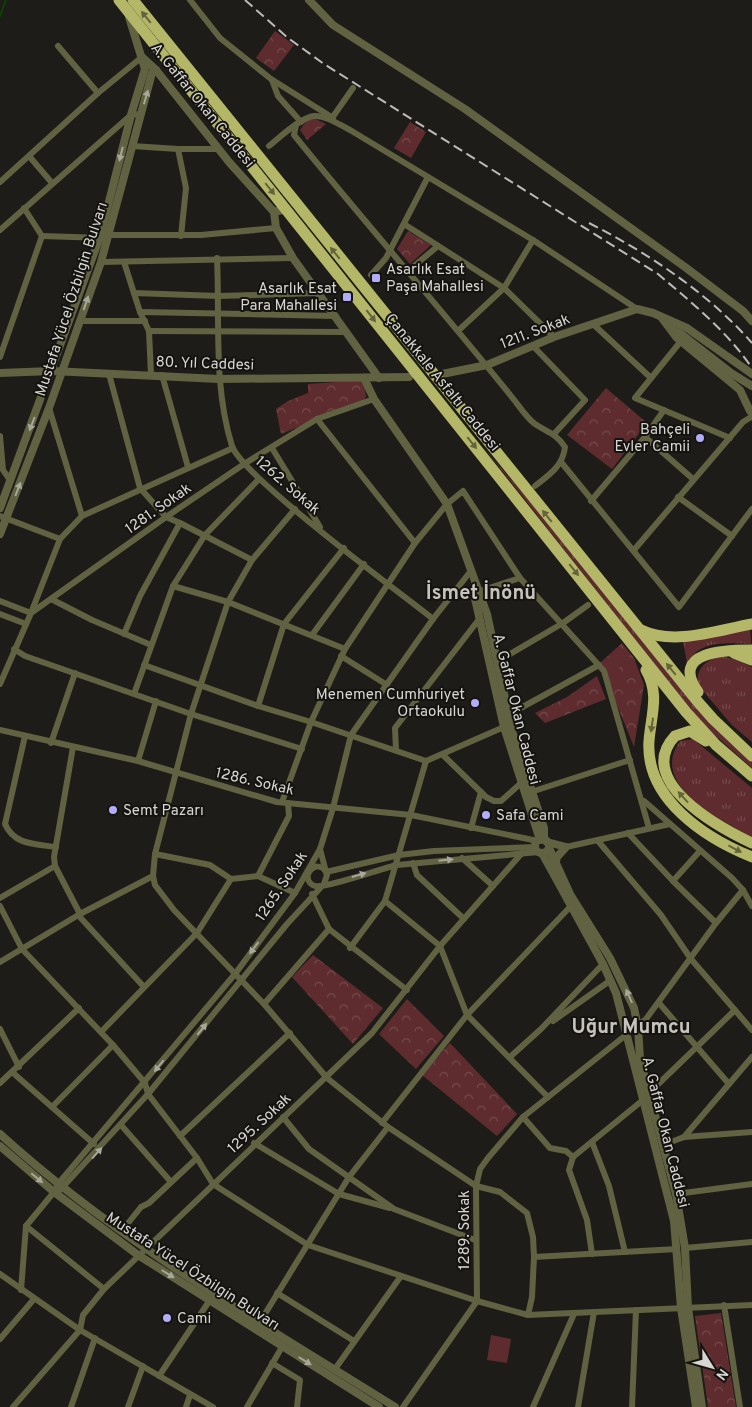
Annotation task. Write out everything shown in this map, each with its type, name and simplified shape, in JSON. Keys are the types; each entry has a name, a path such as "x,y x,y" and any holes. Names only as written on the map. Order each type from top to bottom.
{"highway":[{"name":"Çanakkale Asfaltı Caddesi","path":"126,2 286,209 695,723 752,776"},
{"name":"Çanakkale Asfaltı Caddesi","path":"126,2 702,708 752,756"},
{"path":"638,629 664,637 752,624"},
{"path":"634,646 654,690 649,747 655,776 663,792 673,806 697,826 752,857"},
{"path":"728,650 752,660"},
{"path":"732,738 724,723 692,684 690,674 693,664 702,657 714,652 752,650"},
{"path":"752,780 704,739 690,731 675,736 668,746 665,759 666,770 671,783 684,799 714,823 752,843"}],"street":[{"path":"190,0 220,38 271,79 350,130 533,240 637,310 648,311 687,328 746,377 752,386"},
{"path":"309,0 333,25 465,109 685,267 743,311 752,321"},
{"name":"A. Gaffar Okan Caddesi","path":"126,2 142,57"},
{"path":"58,46 98,93"},
{"path":"0,182 98,93 142,57"},
{"name":"Mustafa Yücel Özbilgin Bulvarı","path":"0,508 105,237 141,114 151,70 142,57"},
{"name":"A. Gaffar Okan Caddesi","path":"151,70 274,212"},
{"name":"Mustafa Yücel Özbilgin Bulvarı","path":"0,534 3,517 50,408 101,262 131,115 151,70"},
{"path":"271,79 278,96 298,124"},
{"path":"332,118 353,88"},
{"path":"0,230 131,115 141,114"},
{"path":"268,146 298,124 314,116 324,118 350,130"},
{"path":"298,124 294,135 459,330 533,423 554,434 565,447 561,462 535,486"},
{"path":"132,146 218,149"},
{"path":"178,149 186,188 181,236"},
{"path":"29,156 52,183"},
{"path":"371,274 390,250 428,177"},
{"path":"24,208 42,236"},
{"path":"286,209 274,212 276,228 294,258 379,378"},
{"path":"404,224 504,288 554,337"},
{"path":"42,236 181,236 241,233 276,228"},
{"path":"0,357 42,236"},
{"path":"459,330 504,288 533,240"},
{"path":"408,271 438,246"},
{"path":"101,262 216,258 294,258"},
{"name":"1262. Sokak","path":"216,258 219,313 219,379 233,448 244,464 259,479 433,619"},
{"path":"124,262 140,312 149,332 151,375"},
{"path":"134,293 218,296 320,293"},
{"name":"1211. Sokak","path":"442,374 487,365 554,337 637,310"},
{"path":"140,312 336,316"},
{"path":"634,550 751,413 740,390 681,341 661,317"},
{"path":"80,321 145,321"},
{"path":"593,324 651,378"},
{"path":"670,329 681,334 752,381"},
{"path":"149,332 347,332"},
{"path":"681,341 635,398 730,438"},
{"path":"533,346 585,400 554,434"},
{"name":"80. Yıl Caddesi","path":"0,373 52,371 62,373 162,375 219,379 409,377"},
{"path":"109,374 140,488 166,517 252,560"},
{"path":"162,375 188,467"},
{"name":"A. Gaffar Okan Caddesi","path":"364,378 374,399 447,504 470,572 480,591 498,661 508,715 544,828 542,846 621,980 634,1008 638,1027 640,1059 676,1194 685,1308 696,1407"},
{"name":"1281. Sokak","path":"31,613 244,464 317,419 374,399"},
{"path":"50,408 82,516"},
{"path":"591,501 645,437 664,410"},
{"path":"317,419 415,543"},
{"path":"0,436 3,470 10,480"},
{"path":"645,437 693,479"},
{"path":"0,684 60,539 82,516 140,488 233,448"},
{"path":"272,448 322,530"},
{"path":"561,462 679,607 752,509"},
{"path":"134,694 173,586 205,535 259,479"},
{"path":"258,876 289,816 285,802 302,749 311,722 341,656 415,543 447,504 463,491 520,578 563,623 604,671 643,800 649,828"},
{"path":"678,497 732,536"},
{"path":"295,509 252,560 228,602 191,714 175,773 155,854 153,876 155,885 168,904 264,1004 327,1078 385,1125 476,1186 500,1192 528,1213 533,1236 534,1257 532,1297 528,1315"},
{"path":"3,517 60,539"},
{"path":"124,634 140,596 180,523"},
{"path":"258,706 284,624 344,548"},
{"path":"312,635 364,564"},
{"name":"1265. Sokak","path":"61,1186 235,974 295,893 320,849 334,808 351,735 433,619 470,572"},
{"path":"480,591 520,578"},
{"name":"A. Gaffar Okan Caddesi","path":"475,584 474,594 504,728 520,784 542,846 570,907 611,980 681,1249"},
{"path":"173,586 228,602 345,649"},
{"path":"51,599 124,634 151,644"},
{"path":"0,601 31,613"},
{"path":"498,661 563,623 588,605"},
{"path":"0,614 26,624"},
{"path":"396,750 396,728 480,618"},
{"path":"14,649 25,656 191,714 302,749"},
{"path":"341,656 387,685"},
{"path":"144,665 258,706 426,761 444,756 504,728"},
{"path":"508,715 599,665"},
{"path":"51,743 75,673"},
{"path":"138,761 156,701"},
{"name":"1286. Sokak","path":"0,730 51,743 138,761 175,773 285,802 411,815 542,846"},
{"path":"25,736 5,824 12,836 22,842 56,847"},
{"path":"73,747 54,857 55,866 79,914 144,987"},
{"path":"444,756 490,800 501,801 520,784"},
{"path":"531,792 630,760"},
{"path":"350,948 385,901 400,856 426,761"},
{"path":"471,828 481,792"},
{"path":"643,800 699,852 750,895 752,906"},
{"path":"326,872 318,866 309,870 307,877 310,883 315,886 397,865 522,853 542,846 566,847 670,824"},
{"path":"628,833 716,923"},
{"path":"598,841 660,915 691,958 752,1030"},
{"name":"1265. Sokak","path":"326,872 400,856 434,851 542,846"},
{"path":"555,866 557,857 566,847"},
{"path":"320,849 327,878 321,885"},
{"path":"673,880 699,852"},
{"name":"1295. Sokak","path":"13,1407 80,1330 83,1315 104,1289 254,1143 327,1078 372,1032 440,946 522,853"},
{"path":"155,854 210,865 231,879 258,876 295,893"},
{"path":"462,858 493,886"},
{"path":"412,863 417,875 464,920"},
{"path":"0,898 55,866"},
{"path":"0,962 79,914 153,876"},
{"path":"101,1032 197,933 231,879"},
{"name":"1265. Sokak","path":"61,1186 121,1126 321,885"},
{"path":"638,1027 659,1003 716,923 743,890"},
{"path":"312,894 329,929 350,948 407,990"},
{"path":"385,901 440,946 466,1015 548,1097"},
{"path":"0,906 22,948 113,1045 145,1084 148,1094 197,1158 213,1184 308,1245 477,1301 528,1315 752,1305"},
{"path":"260,1322 348,1177 466,1015 570,907"},
{"path":"264,1004 329,929"},
{"path":"510,1057 541,1029 603,964"},
{"path":"541,1029 611,980"},
{"path":"659,1003 729,1084"},
{"path":"0,1083 79,1008"},
{"path":"649,1093 735,1010"},
{"name":"1289. Sokak","path":"477,1301 476,1186 480,1169 523,1117 638,1027"},
{"path":"0,1029 19,1067"},
{"path":"180,1136 290,1034"},
{"path":"52,1107 113,1045"},
{"path":"684,1137 752,1057"},
{"path":"12,1072 94,1144"},
{"path":"592,1254 587,1220 569,1170 573,1157 643,1100"},
{"path":"282,1117 309,1149 394,1209"},
{"path":"523,1117 550,1148 566,1151 573,1157"},
{"path":"121,1126 171,1182"},
{"path":"664,1145 684,1137 752,1132"},
{"path":"0,1134 61,1186 26,1226 21,1290"},
{"path":"592,1142 609,1186 625,1252"},
{"path":"254,1143 339,1194 394,1209 476,1240"},
{"name":"Mustafa Yücel Özbilgin Bulvarı","path":"0,1146 54,1192 138,1255 379,1407"},
{"path":"121,1232 141,1207 149,1203 197,1158"},
{"path":"676,1194 752,1184"},
{"name":"Mustafa Yücel Özbilgin Bulvarı","path":"61,1186 146,1249 395,1407"},
{"path":"26,1226 104,1289"},
{"path":"534,1257 681,1249 752,1242"},
{"path":"0,1274 80,1330 213,1407"},
{"path":"334,1369 401,1276"},
{"path":"278,1293 354,1341"},
{"path":"0,1339 34,1299"},
{"path":"159,1376 210,1300"},
{"path":"403,1407 477,1301"},
{"path":"724,1305 740,1407"},
{"name":"A. Gaffar Okan Caddesi","path":"685,1308 702,1407"},
{"path":"632,1407 636,1310"},
{"path":"578,1407 594,1312"},
{"path":"533,1407 574,1314"},
{"path":"70,1407 95,1338"},
{"path":"246,1407 282,1346"},
{"path":"272,1363 300,1380 297,1407"},
{"path":"128,1407 143,1366"},
{"path":"186,1407 190,1395"}],"green space":[{"path":"275,31 294,45 274,71 256,58"},
{"path":"313,118 326,124 307,140 300,130 307,120"},
{"path":"410,122 426,132 411,158 394,148"},
{"path":"408,231 431,245 410,264 397,249"},
{"path":"364,380 366,397 363,401 281,434 276,409 288,401 308,393 308,384"},
{"path":"606,388 647,423 612,469 567,435"},
{"path":"485,449 752,761 752,768 708,729 686,704"},
{"path":"750,628 751,644 723,643 707,646 693,655 687,663 683,642"},
{"path":"622,643 634,658 644,685 634,747 600,663"},
{"path":"620,647 630,658 612,674 602,663"},
{"path":"721,656 740,661 752,667 752,742 732,725 697,684 700,669 710,660"},
{"path":"597,676 606,699 545,723 535,713 567,697"},
{"path":"693,739 752,788 752,837 707,811 692,800 681,786 673,772 673,757 680,741"},
{"path":"313,955 383,1008 353,1044 292,977"},
{"path":"407,999 444,1036 416,1069 379,1034"},
{"path":"450,1043 517,1114 497,1136 422,1075"},
{"path":"721,1313 736,1407 708,1407 695,1316"},
{"path":"491,1335 511,1339 507,1363 487,1360"}],"waterway":[{"path":"0,16 6,0"}],"railway":[{"path":"245,0 288,38 324,64 658,274 720,329 752,368"},
{"path":"589,223 633,247 697,291 752,343"}],"place":[{"name":"Asarlık Esat Paşa Mahallesi","path":"376,278"},
{"name":"Asarlık Esat Para Mahallesi","path":"347,297"},
{"name":"Bahçeli Evler Camii","path":"700,438"},
{"name":"Menemen Cumhuriyet Ortaokulu","path":"475,703"},
{"name":"Semt Pazarı","path":"113,810"},
{"name":"Safa Cami","path":"486,815"},
{"name":"Cami","path":"167,1318"}],"district":[{"name":"İsmet İnönü","path":"481,592"},
{"name":"Uğur Mumcu","path":"631,1026"}]}
